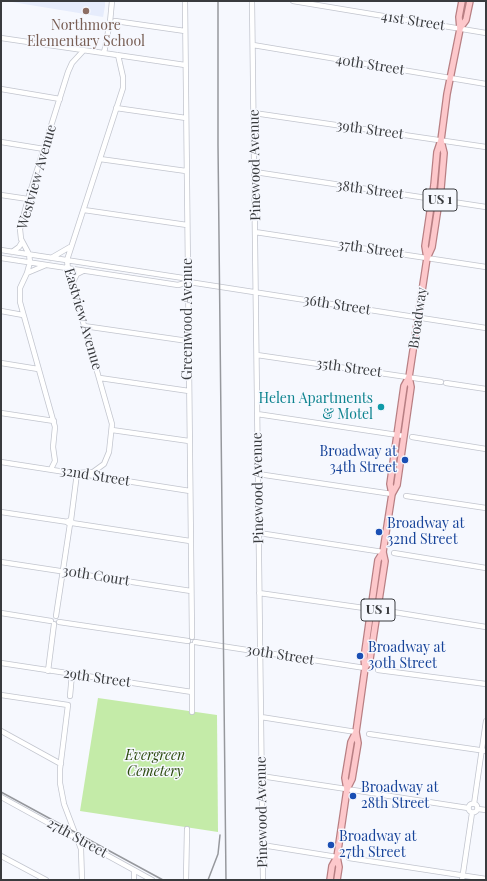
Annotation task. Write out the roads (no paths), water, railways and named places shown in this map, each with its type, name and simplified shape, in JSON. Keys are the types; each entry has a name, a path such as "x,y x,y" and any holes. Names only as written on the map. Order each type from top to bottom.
{"main road":[{"name":"Broadway","path":"427,258 425,246 437,152 441,140 449,78 460,29 459,18 462,1"},
{"name":"Broadway","path":"460,29 466,20 470,1"},
{"name":"Broadway","path":"392,494 397,485 411,387 409,377 427,258 432,247 440,200 444,153 441,140"},
{"name":"Broadway","path":"365,668 370,659 378,610 385,561 383,552 392,494 390,484 404,386 409,377"},
{"name":"Broadway","path":"330,880 332,866 337,856 347,789 345,778 351,742 356,732 365,668 364,658 378,560 383,552"},
{"name":"Broadway","path":"337,856 339,867 337,880"}],"street":[{"path":"104,53 110,22 112,1"},
{"name":"Greenwood Avenue","path":"185,1 186,172 189,282 188,341 192,712"},
{"name":"Pinewood Avenue","path":"252,1 263,880"},
{"name":"41st Street","path":"293,1 486,33"},
{"path":"115,21 185,31"},
{"path":"1,38 185,65"},
{"name":"40th Street","path":"253,45 486,84"},
{"name":"Westview Avenue","path":"51,469 55,461 53,447 55,430 54,421 38,369 19,295 20,288 30,262 29,254 22,242 20,229 28,199 72,63 84,50"},
{"name":"Eastview Avenue","path":"77,474 93,472 104,464 108,456 112,430 111,418 84,326 67,260 123,88 124,80 118,55"},
{"path":"1,89 60,98"},
{"path":"116,108 186,118"},
{"name":"39th Street","path":"254,113 486,147"},
{"path":"1,142 44,149"},
{"path":"100,159 186,172"},
{"name":"38th Street","path":"255,172 486,207"},
{"path":"1,195 28,199"},
{"path":"84,210 187,225"},
{"name":"37th Street","path":"255,232 486,267"},
{"path":"12,252 19,247 22,242"},
{"path":"50,258 72,246"},
{"name":"36th Street","path":"1,250 183,278 189,282"},
{"name":"36th Street","path":"1,258 178,285 189,282 486,328"},
{"path":"27,273 46,265"},
{"path":"73,282 77,274 83,271"},
{"path":"1,311 23,314"},
{"path":"84,326 188,341"},
{"name":"35th Street","path":"257,355 486,389"},
{"path":"1,363 38,369"},
{"path":"100,378 189,391"},
{"path":"1,412 54,421"},
{"path":"257,414 404,436"},
{"path":"112,430 189,441"},
{"path":"412,438 486,449"},
{"name":"32nd Street","path":"1,462 190,491"},
{"path":"48,671 55,622 59,619 56,616 77,474"},
{"path":"258,474 392,494"},
{"path":"406,496 486,508"},
{"path":"1,512 190,541"},
{"path":"259,533 383,552"},
{"path":"394,553 486,568"},
{"name":"30th Court","path":"1,562 191,591"},
{"path":"259,593 378,610"},
{"path":"387,612 486,627"},
{"name":"30th Street","path":"1,613 365,668"},
{"name":"29th Street","path":"1,663 192,692"},
{"path":"378,670 485,686"},
{"path":"70,696 72,674"},
{"path":"1,696 68,705 60,776 62,794 81,849 82,880"},
{"path":"261,717 356,732"},
{"path":"474,804 484,751 486,721"},
{"path":"1,731 61,764"},
{"path":"369,734 484,751"},
{"path":"262,776 468,808 472,813 462,878"},
{"name":"27th Street","path":"1,797 152,880"},
{"path":"468,808 470,805 474,804"},
{"path":"474,804 478,809"},
{"path":"472,813 478,809 486,810"},
{"path":"186,880 187,829"},
{"path":"262,845 337,856"},
{"path":"1,856 46,880"},
{"path":"349,858 462,878 486,879"},
{"path":"134,870 134,880"}],"railway":[{"path":"218,1 218,145 226,880"},
{"path":"1,792 163,880"},
{"path":"208,880 218,854 220,835"}],"place":[{"name":"Northmore Elementary School","path":"86,11"},
{"name":"Helen Apartments & Motel","path":"381,407"},
{"name":"Broadway at 34th Street","path":"405,460"},
{"name":"Broadway at 32nd Street","path":"379,532"},
{"name":"Broadway at 30th Street","path":"360,656"},
{"name":"Broadway at 28th Street","path":"353,796"},
{"name":"Broadway at 27th Street","path":"331,845"}],"park label":[{"name":"Evergreen Cemetery","path":"155,764"}]}
